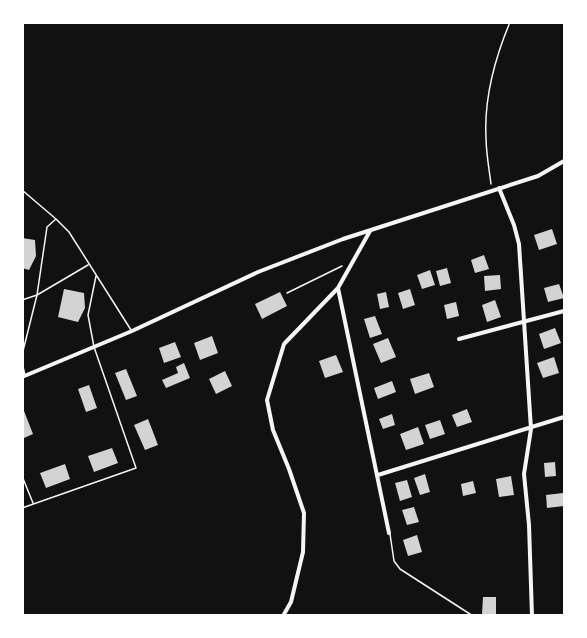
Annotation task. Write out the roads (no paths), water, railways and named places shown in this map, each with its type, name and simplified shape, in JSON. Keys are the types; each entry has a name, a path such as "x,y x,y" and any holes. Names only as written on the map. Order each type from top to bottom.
{"street":[{"path":"24,377 132,331 258,272 370,230 538,176 564,161"},
{"path":"499,188 519,244 522,322 531,429 524,474 530,525 532,615"},
{"path":"283,615 291,602 303,552 304,513 273,430 267,400 284,344 338,288 370,230"},
{"path":"338,288 390,533"},
{"path":"459,339 564,311"},
{"path":"378,475 564,417"}],"lane":[{"path":"22,190 69,232 132,331"},
{"path":"22,355 37,295 47,227 56,219"},
{"path":"22,300 37,295 88,264"},
{"path":"22,508 135,468 94,347 88,315 96,276"},
{"path":"22,363 24,377"},
{"path":"22,476 33,504"},
{"path":"390,533 394,561 400,569 473,615"}]}
